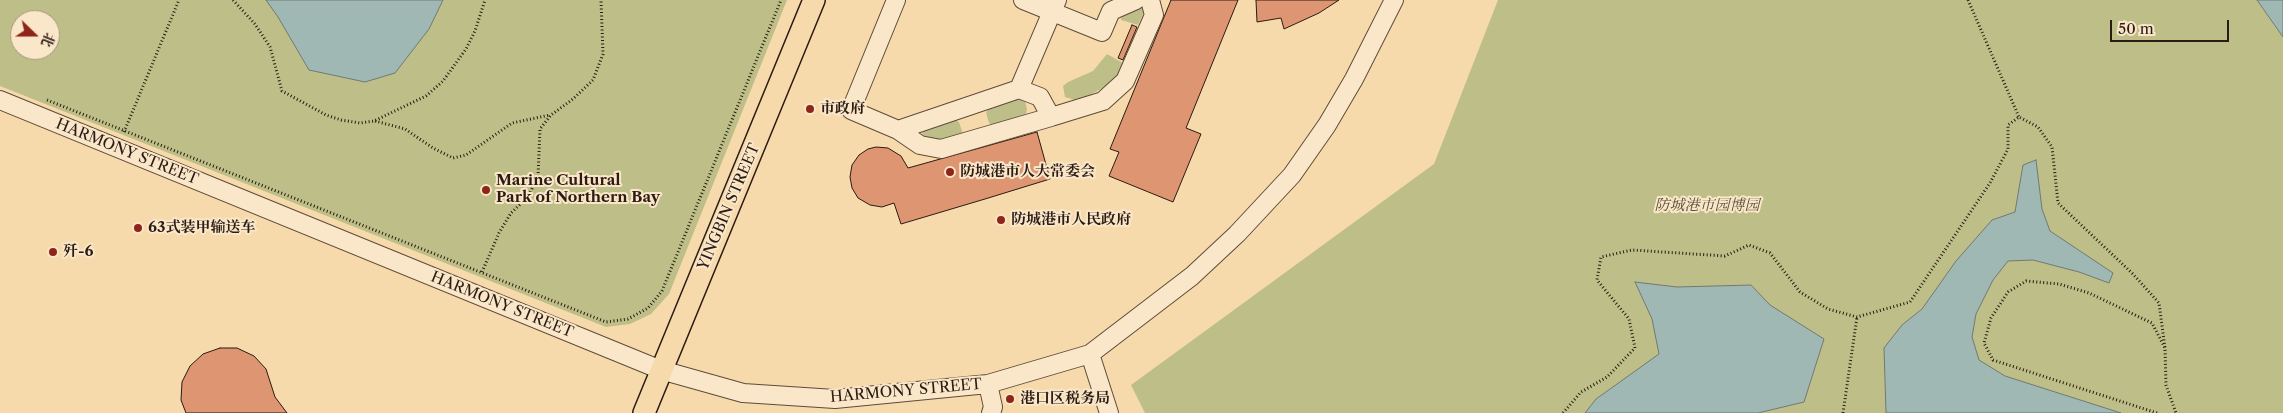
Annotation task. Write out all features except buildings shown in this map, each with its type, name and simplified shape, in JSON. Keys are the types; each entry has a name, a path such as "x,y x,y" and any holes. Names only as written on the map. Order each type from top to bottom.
{"main road":[{"name":"YINGBIN STREET","path":"644,413 814,0"}],"street":[{"path":"896,0 851,110 898,130 920,145 941,149 1103,101 1125,81 1154,15 1150,0"},
{"path":"1022,0 1055,6 1102,32 1111,11 1136,0"},
{"name":"HARMONY STREET","path":"0,100 661,370 743,393 835,399 988,384 1090,354 1192,276 1237,234 1292,175 1327,125 1354,79 1394,0"},
{"path":"1020,89 1055,6"},
{"path":"898,130 1020,89 1040,97 1051,117"},
{"path":"1090,354 1109,413"},
{"path":"988,384 993,407 991,413"}],"path":[{"path":"118,148 179,0"},
{"path":"233,0 256,24 270,47 282,91 326,115 360,123 374,121 426,96 443,81 466,49 475,32 485,0"},
{"path":"482,272 499,233 511,213 528,197 538,176 540,129 551,115 573,99 593,80 602,54 601,0"},
{"path":"45,99 606,322 628,318 648,308 662,291 781,0"},
{"path":"1968,0 2019,117 2038,127 2052,147 2058,203 2133,274 2159,303 2165,348 2166,385 2176,413"},
{"path":"374,121 405,129 433,148 453,158 466,155 512,124 551,115"},
{"path":"1563,413 1581,392 1607,377 1635,348 1628,319 1597,280 1601,257 1632,250 1725,256 1748,245 1770,253 1800,292 1828,310 1857,317 1910,302 1990,183 2008,149 2008,125 2019,117"},
{"path":"2157,413 1993,360 1984,343 1990,318 2008,292 2026,281 2060,284 2089,293 2152,322 2165,348"},
{"path":"1843,413 1857,317"}],"green space":[{"name":"Marine Cultural Park of Northern Bay","path":"0,0 787,0 669,294 651,314 630,324 606,327 0,86"},
{"name":"防城港市园博园","path":"1498,0 2257,0 2283,37 2283,413 1145,413 1131,385 1434,164"},
{"path":"1138,7 1143,8 1144,12 1138,25 1121,20 1122,14"},
{"path":"1107,54 1123,63 1117,75 1106,86 1086,97 1075,100 1065,97 1063,86 1093,71"},
{"path":"1016,97 1025,101 1026,114 994,126 989,123 986,113 990,106"},
{"path":"954,119 959,122 963,134 960,137 939,141 923,135 922,131"}],"water":[{"path":"266,0 443,0 429,29 395,73 365,82 309,70"},
{"path":"2257,0 2283,0 2283,37"},
{"path":"2036,160 2042,209 2050,231 2113,273 2109,283 2079,272 2033,260 2008,261 1993,280 1976,314 1972,337 1979,360 2005,376 2121,413 1886,413 1884,348 1902,325 1922,309 1956,261 1992,220 2015,212 2023,165"},
{"path":"1635,282 1677,287 1751,285 1770,305 1824,339 1804,402 1758,413 1585,413 1596,399 1659,354 1652,319"}],"place":[{"name":"市政府","path":"810,109"},
{"name":"防城港市人大常委会","path":"950,172"},
{"name":"Marine Cultural Park of Northern Bay","path":"486,190"},
{"name":"防城港市人民政府","path":"1001,220"},
{"name":"63式装甲输送车","path":"138,228"},
{"name":"歼-6","path":"53,252"},
{"name":"港口区税务局","path":"1010,399"}]}
